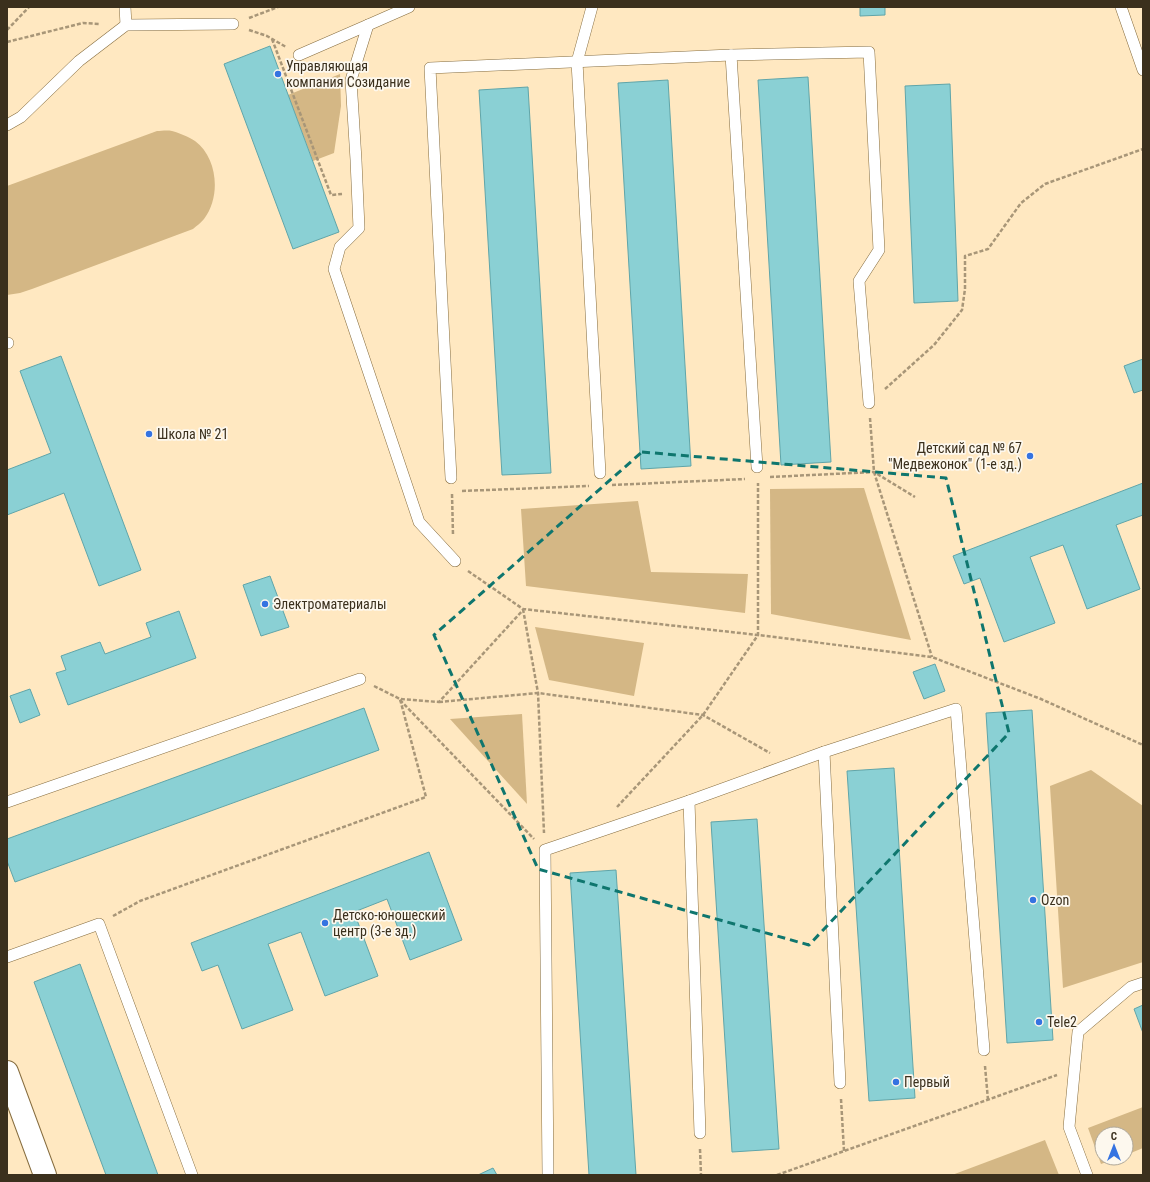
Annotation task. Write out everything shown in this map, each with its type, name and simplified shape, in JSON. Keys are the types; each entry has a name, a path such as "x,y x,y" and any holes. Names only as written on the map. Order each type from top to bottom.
{"street":[{"path":"7,1072 45,1175"}],"lane":[{"path":"125,7 126,26"},
{"path":"299,55 368,26 408,7"},
{"path":"592,7 577,62 600,474"},
{"path":"1121,7 1143,70"},
{"path":"7,126 21,117 79,61 126,26 233,24"},
{"path":"368,26 351,80 359,228 340,247 334,269 419,522 455,561"},
{"path":"451,478 430,68 731,55 869,52 878,250 858,281 869,403"},
{"path":"731,55 757,472"},
{"path":"7,802 360,679"},
{"path":"548,1175 545,850 689,801 788,764 956,709 984,1050"},
{"path":"824,752 840,1083"},
{"path":"689,801 700,1133"},
{"path":"7,957 99,924 192,1175"},
{"path":"1086,1175 1069,1128 1078,1032 1131,987 1143,983"}],"path":[{"path":"7,30 29,7"},
{"path":"233,24 278,7"},
{"path":"7,42 83,23 126,26"},
{"path":"233,24 267,36 299,55"},
{"path":"272,39 331,195 351,192 358,194"},
{"path":"932,657 874,472 869,403 934,345 962,310 965,289 965,256 988,249 1021,203 1045,184 1143,149"},
{"path":"591,834 703,715 758,635 757,472"},
{"path":"608,485 757,472 874,472 914,497"},
{"path":"459,492 593,486"},
{"path":"523,609 758,635 932,657 1041,699 1143,745"},
{"path":"523,609 538,693 545,850"},
{"path":"438,702 523,609"},
{"path":"360,679 400,699 545,850"},
{"path":"400,699 438,702 538,693 703,715 788,764"},
{"path":"99,924 140,901 426,797 400,699"},
{"path":"984,1050 988,1100"},
{"path":"777,1175 1074,1069"},
{"path":"840,1083 844,1151"},
{"path":"700,1133 701,1175"}],"highlighted area":[{"path":"642,452 946,478 1009,733 809,945 538,869 434,635"}],"shaded area":[{"path":"340,74 341,106 334,153 313,161 288,95"},
{"path":"157,131 172,131 190,138 203,148 208,157 212,167 215,189 213,200 203,220 193,229 32,289 7,295 7,186"},
{"path":"864,488 911,640 771,614 770,489"},
{"path":"638,501 651,572 748,574 745,613 526,586 521,509"},
{"path":"535,627 644,643 634,696 549,680"},
{"path":"522,714 527,804 450,719"},
{"path":"1091,770 1143,806 1143,962 1063,988 1050,786"},
{"path":"1143,1107 1143,1148 1134,1152 1134,1126 1094,1126 1094,1145 1088,1128"},
{"path":"1045,1140 1059,1175 952,1175"}],"building":[{"path":"860,7 885,7 885,15 860,16"},
{"path":"270,46 339,232 293,249 224,64"},
{"path":"808,77 831,462 781,465 758,80"},
{"path":"668,80 691,466 641,469 618,83"},
{"path":"950,84 958,301 914,303 905,86"},
{"path":"528,87 551,473 502,475 479,90"},
{"path":"61,356 141,570 99,586 64,493 7,515 7,470 51,453 20,371"},
{"path":"1143,359 1143,390 1134,393 1124,366"},
{"path":"1143,483 1143,515 1116,525 1140,589 1087,609 1063,545 1030,557 1055,623 1004,642 980,578 964,584 953,556"},
{"path":"270,576 289,627 261,636 243,585"},
{"path":"179,611 196,658 68,705 56,673 66,670 61,656 100,642 105,654 151,637 146,623"},
{"path":"935,664 945,691 924,699 913,672"},
{"path":"30,689 40,715 20,723 10,696"},
{"path":"364,708 379,750 15,882 7,861 7,839"},
{"path":"1032,710 1053,1040 1007,1043 986,713"},
{"path":"894,768 915,1098 869,1101 847,771"},
{"path":"757,819 779,1149 732,1152 711,822"},
{"path":"429,852 462,940 410,960 387,899 354,912 378,976 325,996 301,932 268,944 293,1010 242,1029 218,965 202,971 191,943"},
{"path":"616,870 636,1175 589,1175 570,873"},
{"path":"80,964 158,1175 106,1175 34,982"},
{"path":"1143,1005 1143,1033 1134,1009"},
{"path":"493,1168 497,1175 478,1175"}],"place":[{"name":"Управляющая компания Созидание","path":"278,74"},
{"name":"Школа № 21","path":"149,434"},
{"name":"Детский сад № 67 \"Медвежонок\" (1-е зд.)","path":"1030,456"},
{"name":"Электроматериалы","path":"265,604"},
{"name":"Ozon","path":"1033,900"},
{"name":"Детско-юношеский центр (3-е зд.)","path":"325,923"},
{"name":"Tele2","path":"1039,1022"},
{"name":"Первый","path":"896,1082"}]}
